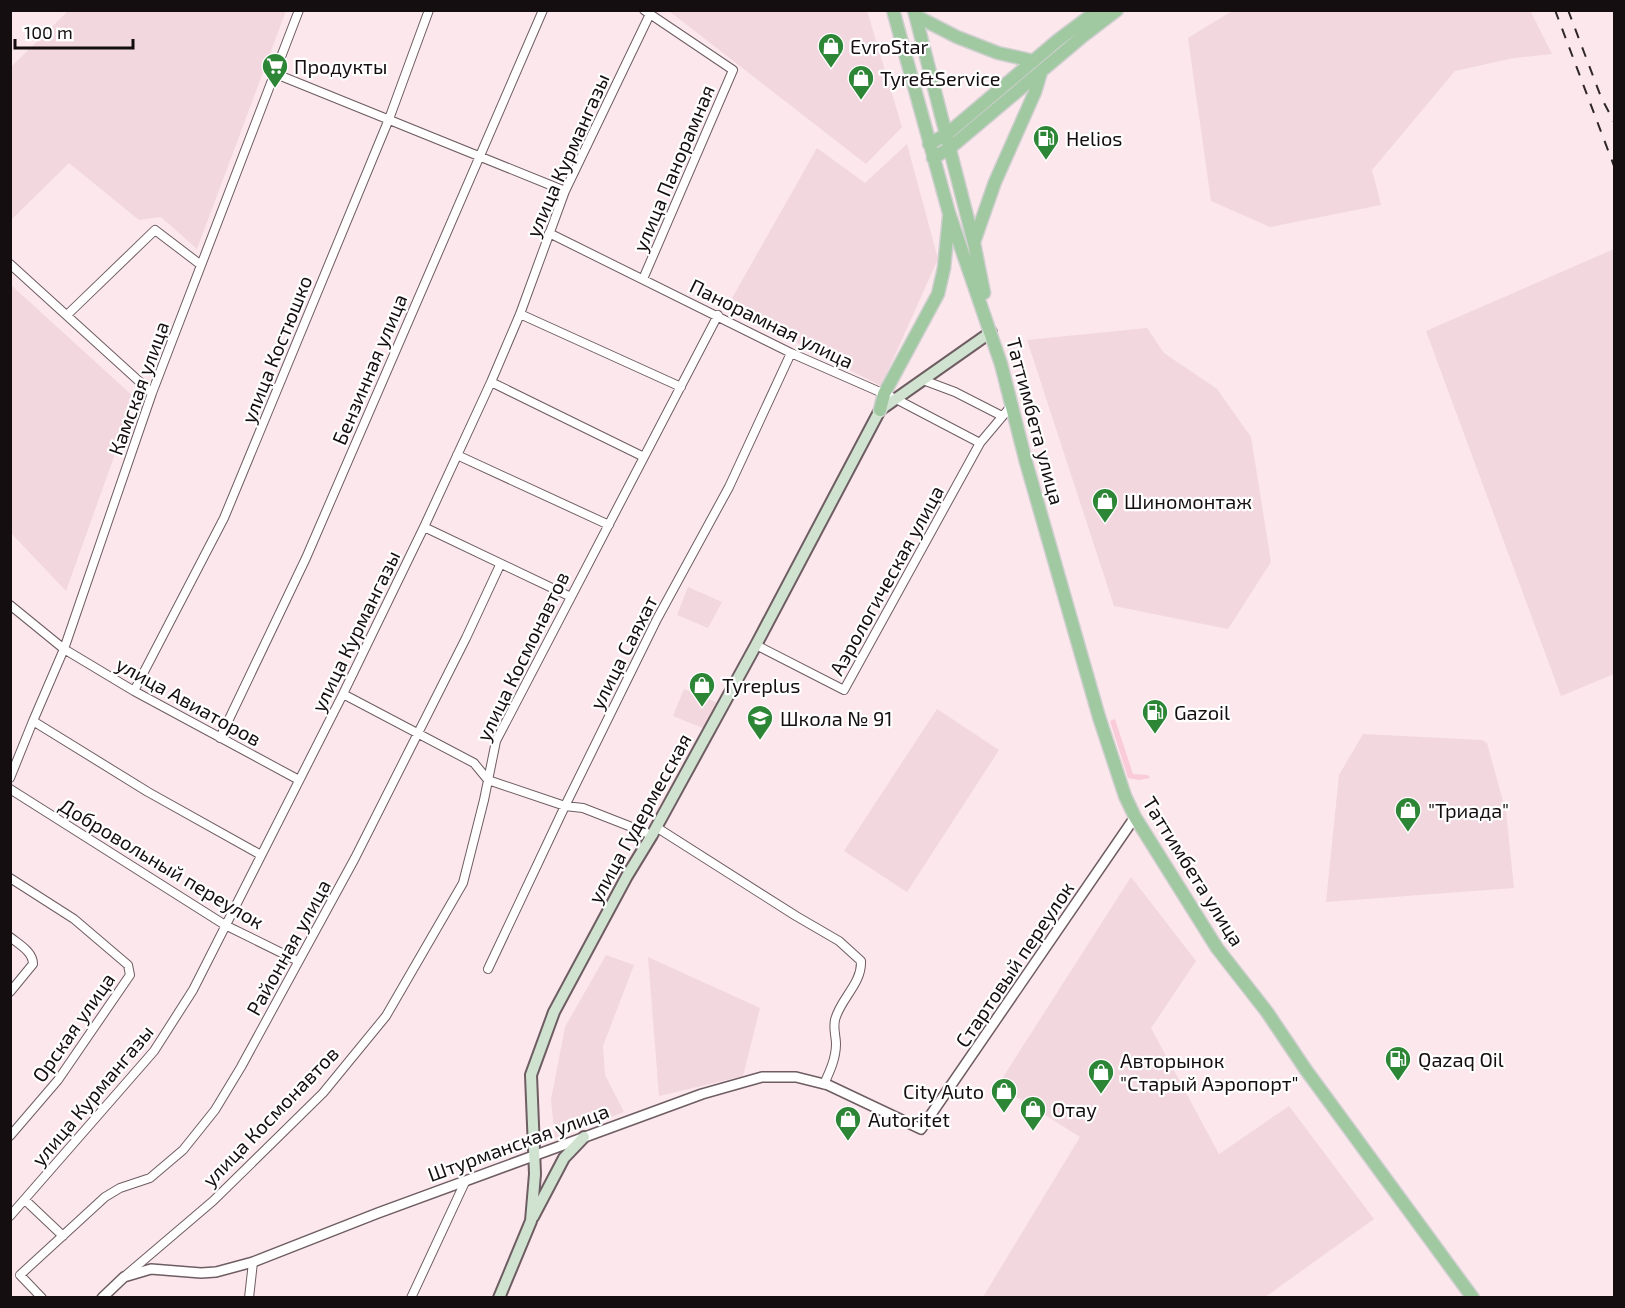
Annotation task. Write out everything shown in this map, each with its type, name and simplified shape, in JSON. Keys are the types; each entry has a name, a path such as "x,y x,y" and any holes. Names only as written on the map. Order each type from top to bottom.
{"main road":[{"path":"893,10 933,158 991,332"},
{"path":"933,158 950,148 1038,67 1058,40 1098,10"},
{"path":"929,144 947,134 1117,10"},
{"path":"915,14 957,37 1038,67"},
{"path":"915,14 974,243 991,332"},
{"path":"974,243 995,182 1035,92 1038,67"},
{"path":"880,410 890,397 938,294 944,268 950,213"},
{"path":"890,397 923,380 991,332"},
{"name":"Таттимбета улица","path":"991,332 1100,717 1125,796 1135,817 1217,948 1268,1012 1306,1070 1467,1295"},
{"name":"улица Гудермесская","path":"530,1223 535,1174 531,1075 554,1012 756,645 880,410"},
{"path":"499,1298 530,1223 564,1158 584,1137"}],"street":[{"name":"Камская улица","path":"10,778 64,649 152,393 300,10"},
{"name":"улица Костюшко","path":"134,691 224,518 389,119 429,10"},
{"name":"Бензинная улица","path":"220,738 306,558 543,10"},
{"name":"улица Панорамная","path":"643,279 733,70 647,12"},
{"name":"улица Курмангазы","path":"10,1216 154,1051 193,990 343,694 424,527 520,314 565,190 647,12"},
{"path":"276,74 565,190"},
{"path":"67,315 155,230 201,265"},
{"name":"Панорамная улица","path":"549,234 718,315 791,353 890,397 980,442"},
{"path":"10,264 152,393"},
{"path":"520,314 681,387"},
{"name":"улица Космонавтов","path":"102,1298 124,1276 213,1201 323,1093 386,1016 463,883 496,741 718,315"},
{"name":"улица Саяхат","path":"488,969 657,619 729,487 791,353"},
{"path":"923,380 1002,416"},
{"path":"491,382 644,457"},
{"name":"Аэрологическая улица","path":"756,645 844,690 980,442 1012,404"},
{"path":"457,455 609,525"},
{"path":"424,527 571,597"},
{"name":"Районная улица","path":"42,1298 20,1275 105,1197 120,1188 150,1178 183,1150 215,1110 241,1067 355,858 500,565"},
{"name":"улица Авиаторов","path":"10,605 64,649 134,691 299,780"},
{"path":"343,694 474,763 488,780 565,806 582,808 654,831 839,941 861,962 861,972 835,1020 836,1044 833,1063 824,1084"},
{"path":"33,721 148,792 261,855"},
{"name":"Добровольный переулок","path":"10,789 225,925 298,961"},
{"name":"Стартовый переулок","path":"921,1129 1135,817"},
{"name":"Орская улица","path":"10,878 74,919 128,965 130,975 58,1080 10,1136"},
{"path":"10,938 30,953 34,961 10,992"},
{"name":"Штурманская улица","path":"124,1276 151,1269 216,1272 253,1262 534,1155 702,1094 762,1077 796,1077 824,1084 921,1129"},
{"path":"411,1298 465,1182"},
{"path":"25,1200 63,1236"},
{"path":"249,1298 253,1262"}],"shaded area":[{"path":"1530,10 1552,54 1514,58 1455,71 1372,170 1381,205 1270,227 1211,201 1188,38 1232,11"},
{"path":"68,11 286,11 197,249 161,217 139,220 69,163 11,220 11,67"},
{"path":"669,11 867,11 902,127 866,164"},
{"path":"907,144 938,259 881,386 727,307 817,148 865,183"},
{"path":"1614,249 1614,674 1561,696 1426,331"},
{"path":"10,284 135,398 66,591 11,533"},
{"path":"1147,328 1164,353 1217,389 1251,437 1271,562 1228,629 1114,606 1027,340"},
{"path":"688,587 722,602 708,628 677,615"},
{"path":"684,689 718,703 705,729 673,716"},
{"path":"937,709 999,750 907,892 844,851"},
{"path":"1115,719 1133,774 1148,775 1150,778 1139,780 1128,778 1110,721"},
{"path":"1363,734 1482,740 1487,743 1506,812 1514,888 1326,902 1339,775"},
{"name":"Авторынок \"Старый Аэропорт\"","path":"1131,877 1196,961 1151,1028 1219,1154 1289,1106 1374,1219 1265,1297 983,1297 1080,1137 998,1085"},
{"path":"606,955 634,965 603,1046 605,1075 624,1112 555,1138 551,1100 565,1027"},
{"path":"648,957 760,1008 743,1076 659,1096"}],"railway":[{"path":"1555,10 1614,166"},
{"path":"1568,10 1601,97 1614,122"}],"place":[{"name":"EvroStar","path":"831,69"},
{"name":"Продукты","path":"275,89"},
{"name":"Tyre&Service","path":"861,101"},
{"name":"Helios","path":"1046,161"},
{"name":"Шиномонтаж","path":"1105,524"},
{"name":"Tyreplus","path":"702,708"},
{"name":"Gazoil","path":"1155,735"},
{"name":"Школа № 91","path":"760,741"},
{"name":"\"Триада\"","path":"1408,833"},
{"name":"Qazaq Oil","path":"1398,1082"},
{"name":"Авторынок \"Старый Аэропорт\"","path":"1101,1095"},
{"name":"City Auto","path":"1004,1114"},
{"name":"Отау","path":"1033,1132"},
{"name":"Autoritet","path":"848,1142"}]}
